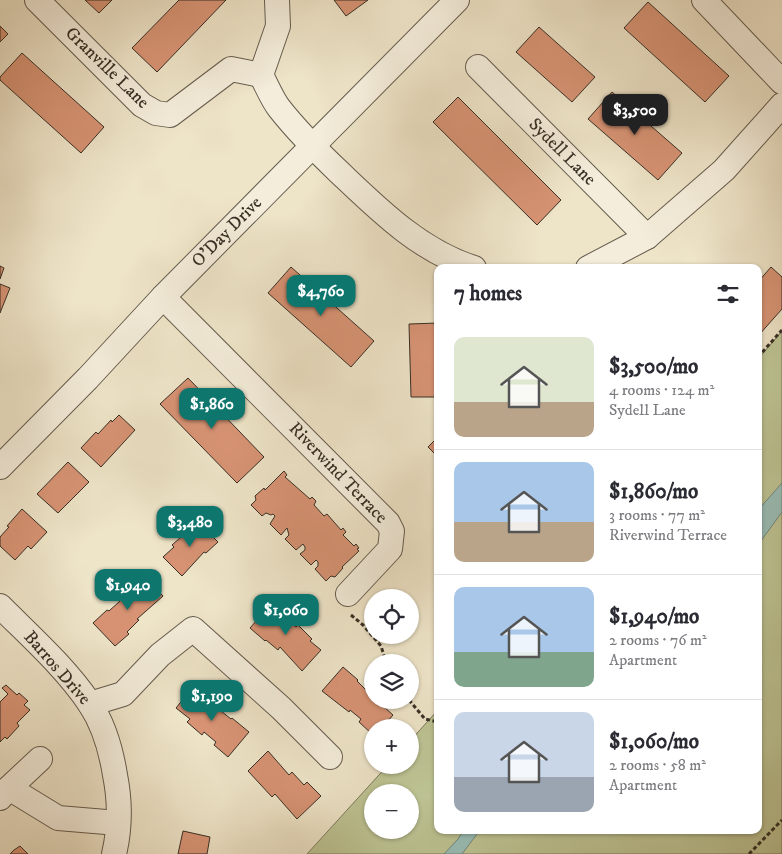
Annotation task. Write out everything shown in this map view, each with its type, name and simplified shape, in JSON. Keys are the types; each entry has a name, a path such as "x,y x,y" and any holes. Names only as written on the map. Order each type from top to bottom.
{"street":[{"name":"Granville Lane","path":"37,0 142,106 156,114 170,115 231,69 261,75"},
{"path":"277,0 278,26 261,75 278,107 312,146 368,200 421,243 463,264"},
{"name":"O'Day Drive","path":"0,467 88,378 163,297 457,0"},
{"path":"704,0 782,82"},
{"name":"Sydell Lane","path":"478,66 646,236"},
{"path":"595,264 646,236 724,170 782,105"},
{"name":"Riverwind Terrace","path":"163,297 388,523 392,531 390,548 346,602"},
{"name":"Barros Drive","path":"0,606 58,663 90,704 103,730 111,753 119,795 114,854"},
{"path":"90,704 123,694 160,654 193,629 281,708 330,756"},
{"path":"40,759 4,793 58,818 118,823"}],"path":[{"path":"762,352 782,330"},
{"path":"346,602 381,646 384,654"},
{"path":"417,709 426,719 434,721"},
{"path":"749,854 782,820"}],"green space":[{"path":"782,331 782,854 307,854 364,791 364,839 419,839 419,784 371,784 380,774 419,774 419,731 434,714 434,834 762,834 762,354"}],"water":[{"path":"782,483 782,512 762,540 762,506"},
{"path":"461,834 477,834 462,854 444,854"}],"building":[{"path":"85,0 112,0 99,13"},
{"path":"179,0 226,0 157,72 132,48"},
{"path":"334,0 368,0 346,16"},
{"path":"648,2 729,76 705,102 624,28"},
{"path":"0,26 8,34 0,42"},
{"path":"539,27 595,77 572,102 516,52"},
{"path":"22,53 104,127 81,153 0,80 0,77"},
{"path":"612,92 682,153 658,180 588,119"},
{"path":"458,97 561,200 537,225 433,122"},
{"path":"0,266 4,268 0,279"},
{"path":"291,267 374,341 351,367 268,293"},
{"path":"771,267 782,277 782,309 762,332 762,277"},
{"path":"0,284 10,288 0,313"},
{"path":"434,323 434,397 411,397 409,324"},
{"path":"188,378 264,457 237,483 160,404"},
{"path":"119,415 135,430 101,467 81,448 96,432 98,434 111,420 112,422"},
{"path":"434,441 434,453 428,447"},
{"path":"68,462 89,482 58,513 37,494"},
{"path":"284,471 287,475 285,477 310,499 312,497 316,501 314,505 324,516 327,514 341,530 343,528 346,532 343,535 354,546 356,544 359,548 357,549 359,551 342,567 335,577 331,576 326,581 315,569 318,566 318,562 316,560 311,565 300,554 305,550 303,544 296,550 285,539 289,535 287,528 281,535 270,524 275,516 273,514 266,513 262,516 251,505 256,500 255,496 264,488 265,490"},
{"path":"22,509 47,532 31,549 28,546 15,560 0,546 0,537"},
{"path":"198,522 218,542 206,553 204,552 182,576 163,557 174,547 172,545"},
{"path":"143,575 163,596 137,619 139,620 127,632 129,634 115,646 93,623 120,601 118,599"},
{"path":"273,602 288,616 286,618 296,627 298,625 312,639 310,641 321,650 302,671 280,647 278,650 250,628"},
{"path":"343,667 364,688 364,709 386,709 393,715 390,719 364,719 364,727 359,722 361,719 322,691"},
{"path":"6,685 17,695 19,693 28,701 24,705 30,710 17,723 19,726 7,739 5,737 0,742 0,702 8,694 2,688"},
{"path":"194,686 208,698 207,700 249,732 228,757 214,745 216,742 204,732 202,735 187,722 190,719 176,708"},
{"path":"268,751 289,775 292,772 304,785 307,782 321,796 297,819 275,794 272,797 248,771"},
{"path":"183,831 210,837 207,854 178,854"},
{"path":"20,846 28,854 10,854 14,850"}]}
